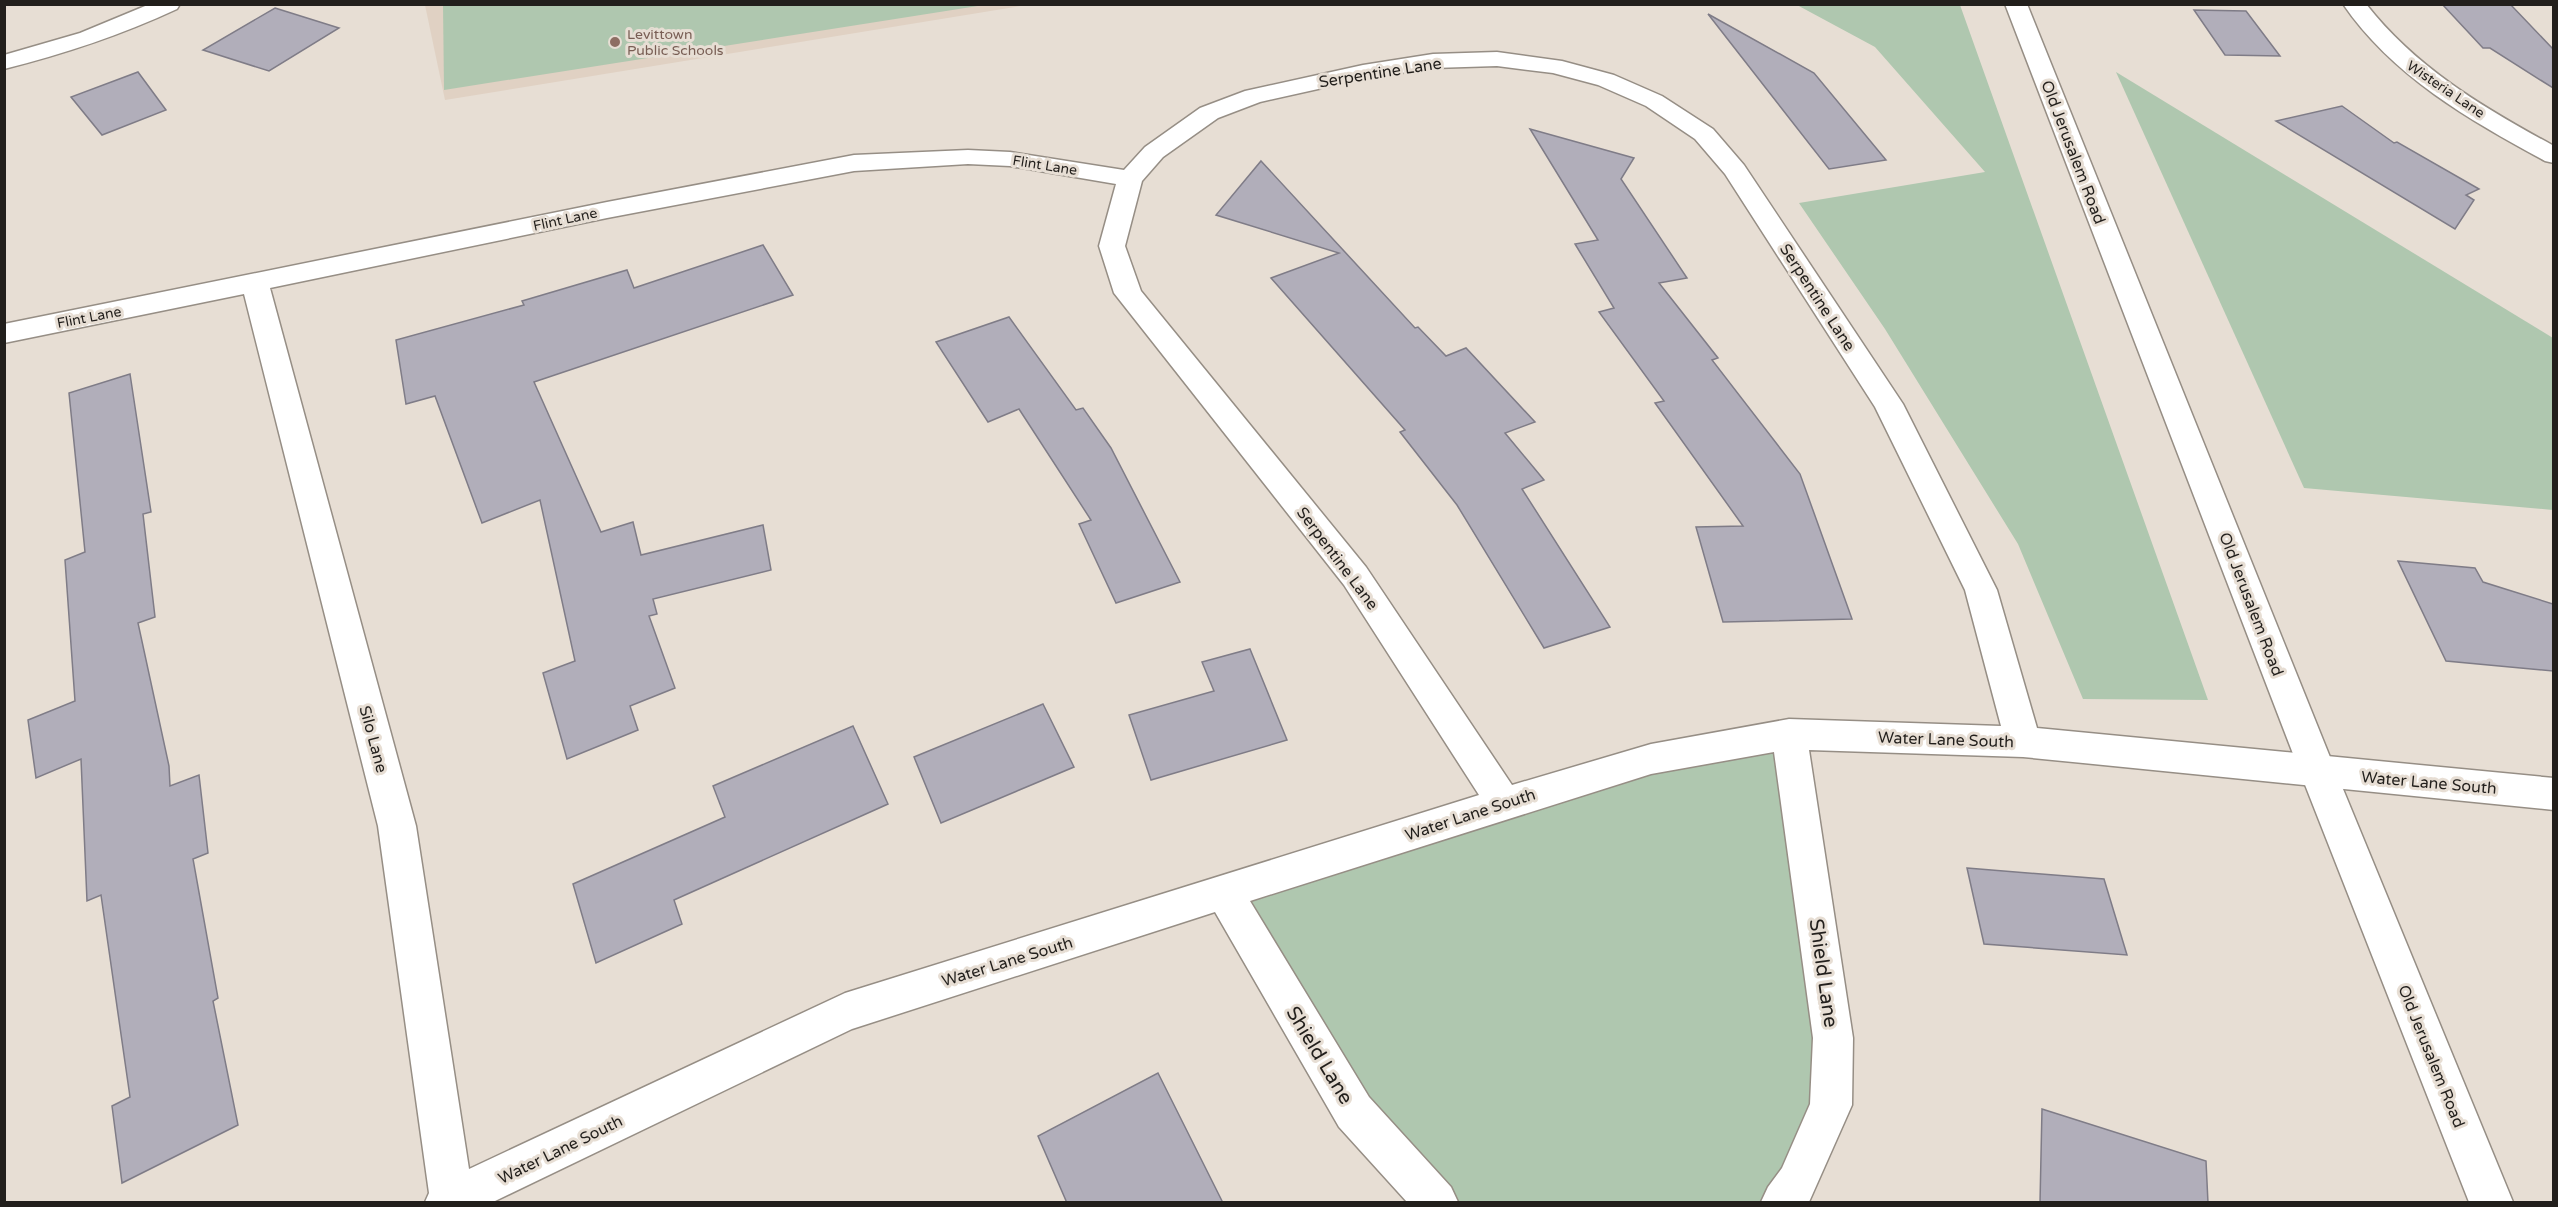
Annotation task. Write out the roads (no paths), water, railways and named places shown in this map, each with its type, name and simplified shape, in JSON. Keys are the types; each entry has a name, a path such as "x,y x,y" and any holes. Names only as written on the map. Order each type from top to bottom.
{"street":[{"path":"4,62 50,51 126,25 169,4"},
{"name":"Old Jerusalem Road","path":"2016,4 2318,772 2491,1203"},
{"name":"Wisteria Lane","path":"2354,4 2366,22 2398,55 2440,87 2553,156"},
{"name":"Serpentine Lane","path":"1504,803 1355,576 1128,293 1112,246 1130,179 1154,152 1209,113 1252,96 1363,72 1433,61 1497,59 1554,66 1606,80 1654,101 1704,134 1735,170 1888,404 1981,590 2024,742"},
{"name":"Flint Lane","path":"4,334 607,210 854,163 968,157 1010,159 1130,179"},
{"name":"Silo Lane","path":"255,284 397,826 450,1202"},
{"name":"Water Lane South","path":"450,1202 845,1012 1504,803 1651,759 1789,734 2024,742 2553,794"},
{"name":"Shield Lane","path":"1784,1203 1797,1183 1832,1105 1833,1038 1789,734"},
{"name":"Shield Lane","path":"1224,893 1354,1112 1436,1203"}],"place":[{"name":"Levittown Public Schools","path":"615,42"}]}
